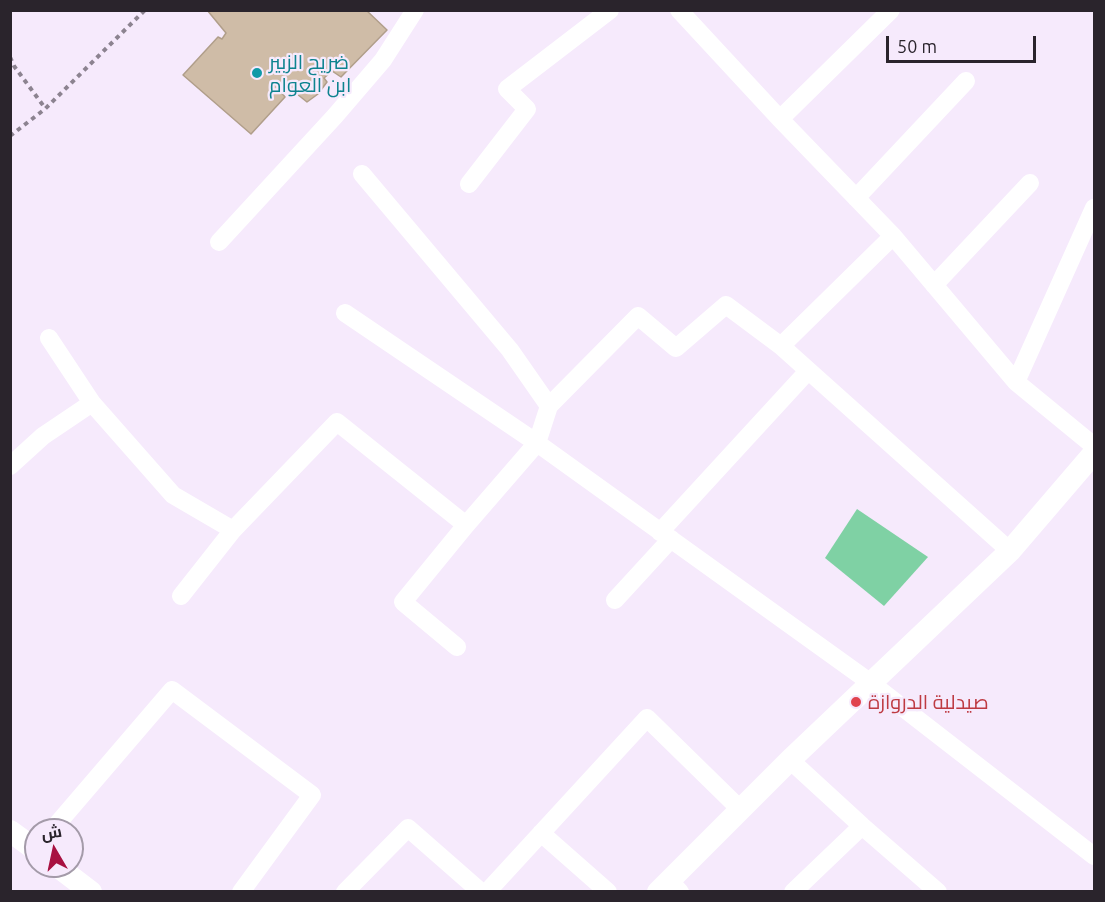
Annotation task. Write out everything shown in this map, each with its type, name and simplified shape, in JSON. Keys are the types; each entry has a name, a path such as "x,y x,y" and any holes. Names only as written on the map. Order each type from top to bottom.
{"street":[{"path":"219,242 376,68 415,10"},
{"path":"469,184 527,109 507,89 610,10"},
{"path":"679,10 893,236 1016,382 1095,446"},
{"path":"780,119 891,10"},
{"path":"856,198 966,81"},
{"path":"362,174 510,350 549,406"},
{"path":"934,285 1030,183"},
{"path":"1016,382 1095,208"},
{"path":"781,346 893,236"},
{"path":"457,647 403,602 537,443 549,406 638,316 676,348 726,305 781,346 1010,551"},
{"path":"345,313 537,443 872,683 1095,856"},
{"path":"49,338 92,403 173,495 232,530"},
{"path":"615,600 666,536 808,371"},
{"path":"10,466 43,436 92,403"},
{"path":"181,596 232,530 337,422 466,525"},
{"path":"669,888 790,760 1010,551 1095,453"},
{"path":"62,818 172,690 312,795 241,891"},
{"path":"487,891 647,718 741,810"},
{"path":"790,760 938,891"},
{"path":"793,891 862,826"},
{"path":"345,891 408,828 481,891"},
{"path":"10,831 24,841"},
{"path":"541,833 609,891"},
{"path":"73,878 91,891"}],"path":[{"path":"10,136 45,109 146,10"},
{"path":"10,57 45,109"}],"green space":[{"path":"857,509 928,557 884,606 825,558"}],"building":[{"name":"ضريح الزبير ابن العوام","path":"207,10 366,10 387,30 341,77 332,71 324,78 327,82 318,94 307,102 287,86 281,92 285,97 251,134 183,75 218,37 222,39 226,33"}],"place":[{"name":"ضريح الزبير ابن العوام","path":"257,73"},
{"name":"صيدلية الدروازة","path":"856,702"}]}
